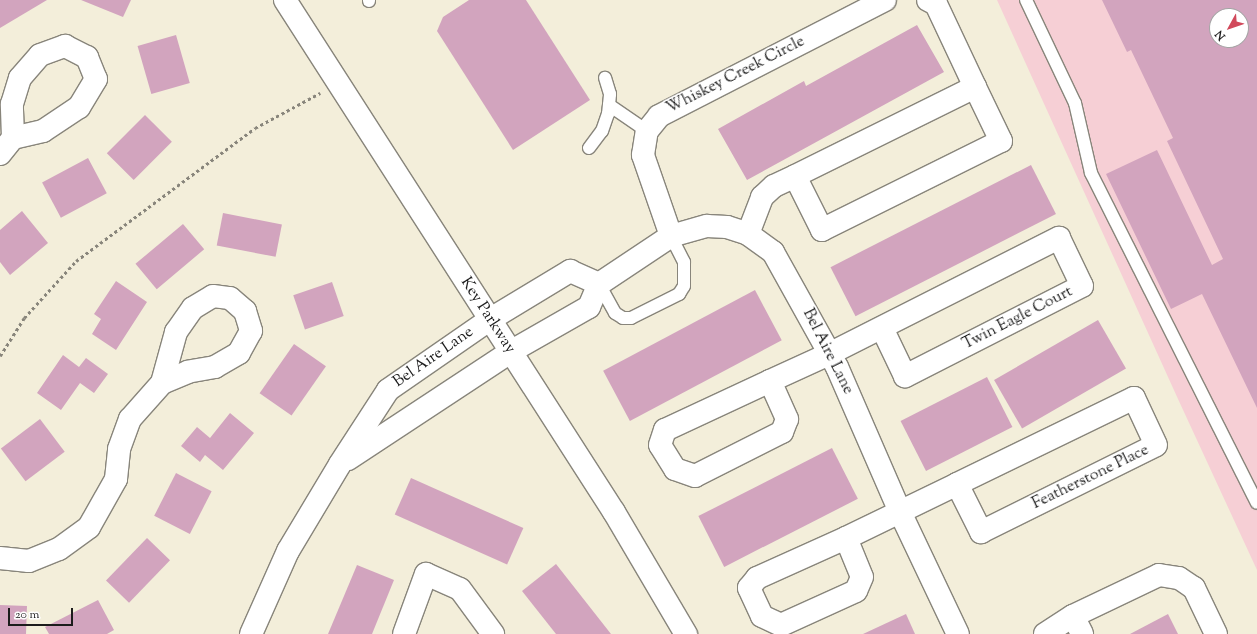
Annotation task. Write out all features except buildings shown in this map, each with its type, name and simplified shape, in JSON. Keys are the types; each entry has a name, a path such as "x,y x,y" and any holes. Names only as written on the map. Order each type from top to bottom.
{"street":[{"name":"Key Parkway","path":"285,0 489,320 614,512 686,634"},
{"name":"Whiskey Creek Circle","path":"647,131 659,116 885,0"},
{"path":"795,176 822,230 1001,141 936,4 928,0"},
{"path":"748,234 762,197 774,186 975,86"},
{"path":"647,131 643,155 671,236"},
{"name":"Bel Aire Lane","path":"340,464 510,352 589,306 599,284 671,236 707,226 727,227 748,234 772,252 829,354 900,512 958,634"},
{"name":"Twin Eagle Court","path":"770,381 787,419 782,432 695,476 675,469 660,445 665,430 770,381 829,354 1059,238 1082,286 905,376 882,328"},
{"name":"Bel Aire Lane","path":"251,634 288,551 340,464 388,390 489,320 570,271 599,284"},
{"path":"0,558 29,561 59,549 89,527 116,479 119,449 130,419 162,383"},
{"name":"Featherstone Place","path":"846,538 862,577 856,591 781,625 762,616 749,588 757,578 846,538 900,512 957,484 1134,398 1156,445 981,532 957,484"},
{"path":"404,634 426,574 460,588 493,634"},
{"path":"1045,634 1078,625 1159,576 1179,578 1194,588 1216,634"}],"lane":[{"path":"1026,0 1075,103 1091,173 1257,503"},
{"path":"589,148 602,131 608,114 610,94 605,78"},
{"path":"609,105 647,131"},
{"path":"599,284 615,313 623,318 631,318 679,294 684,286 684,262 671,236"}],"path":[{"path":"0,356 24,318 76,261 255,128 338,83"}],"shaded area":[{"path":"997,0 1257,0 1257,570 1178,399"}]}
